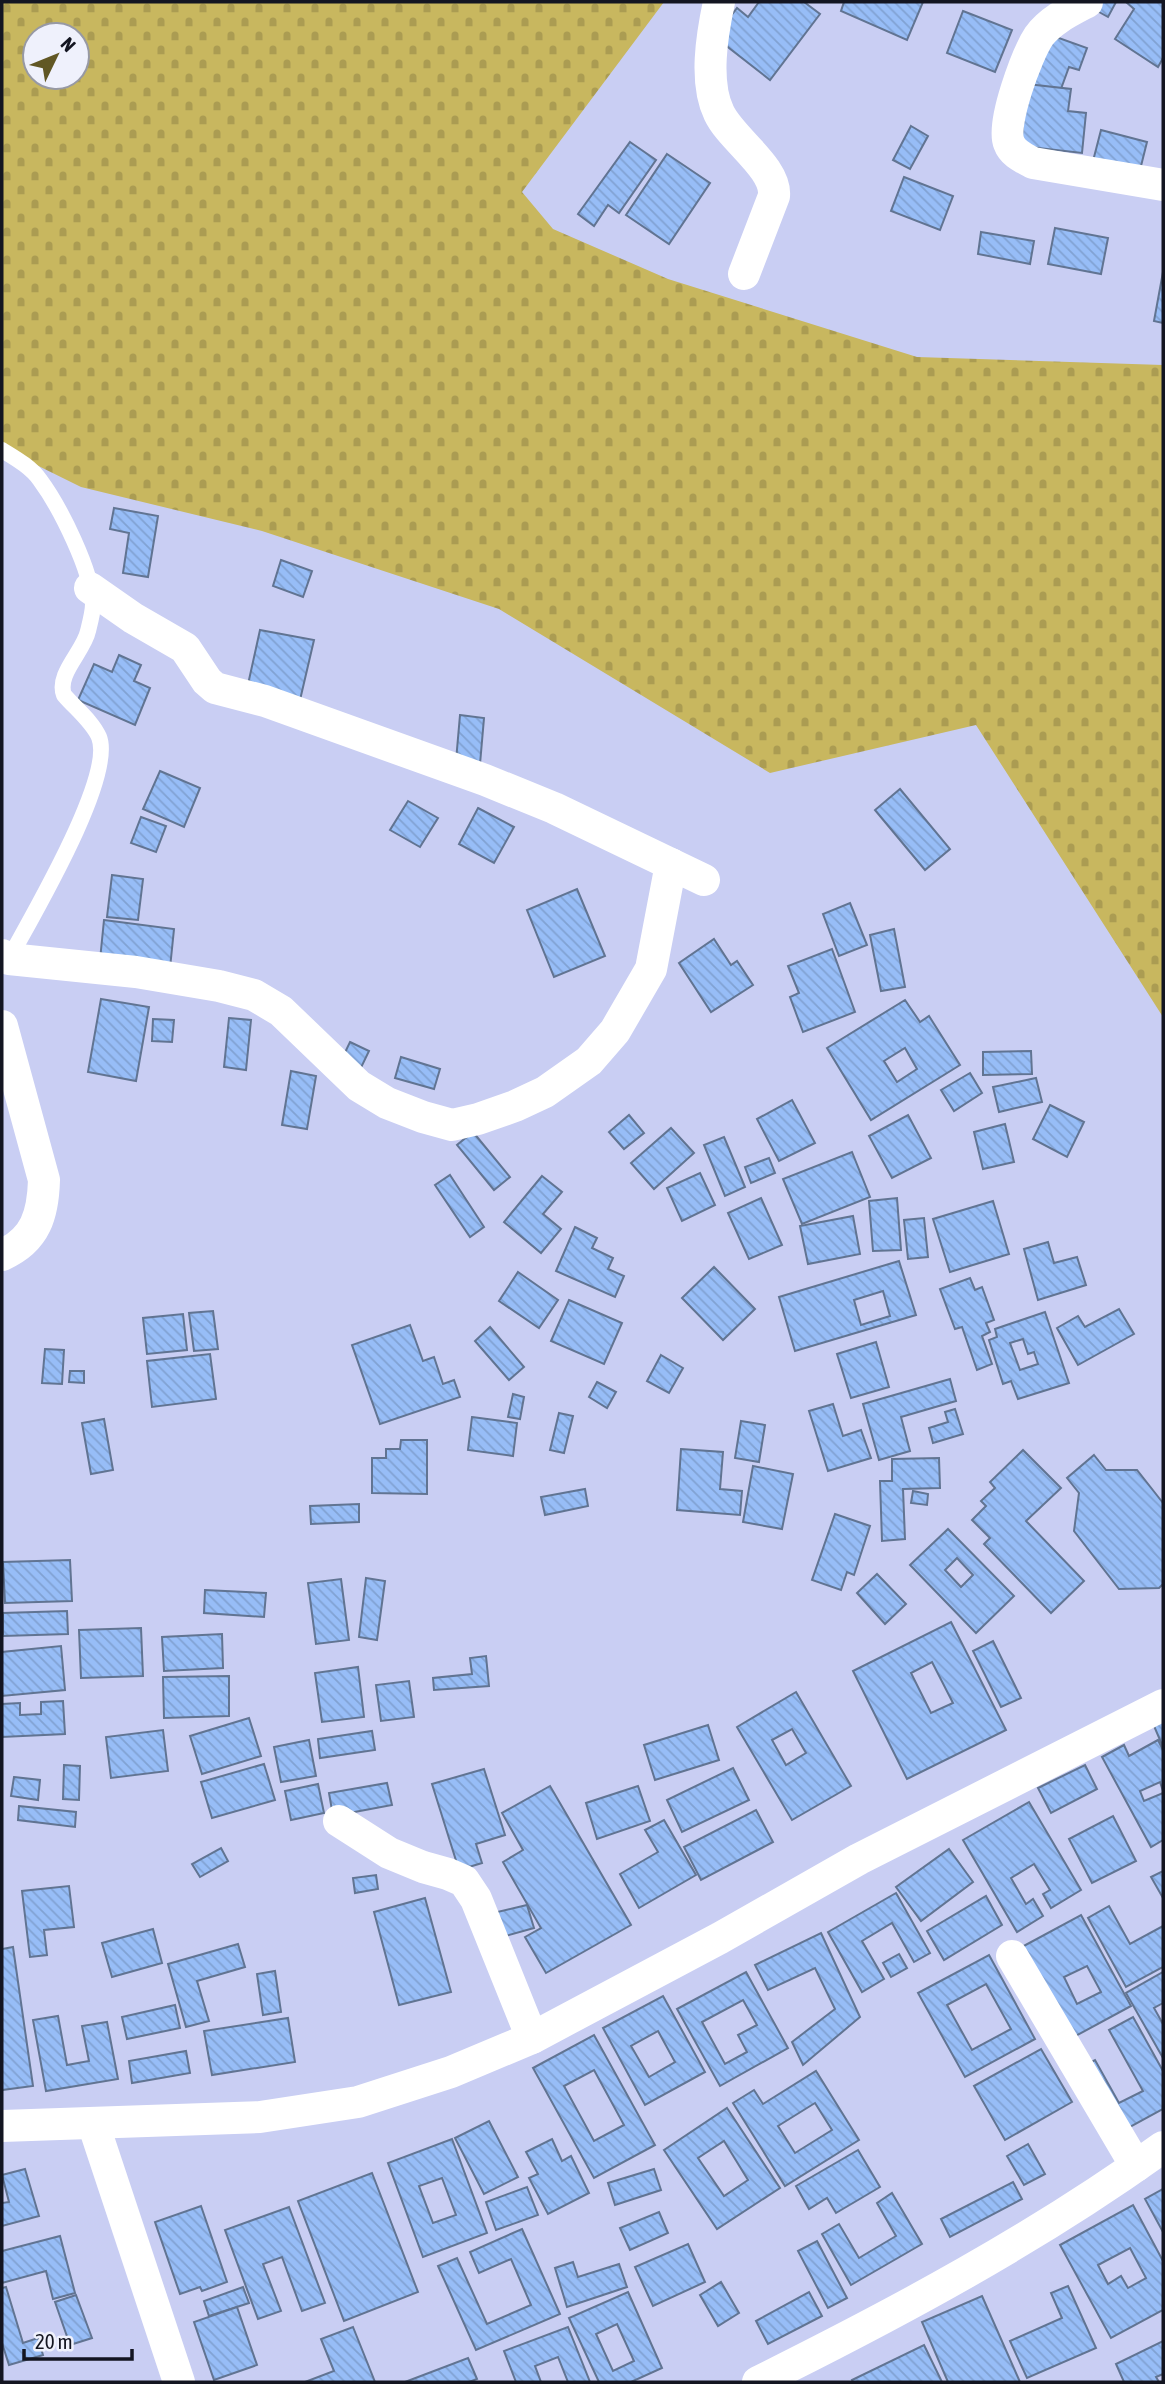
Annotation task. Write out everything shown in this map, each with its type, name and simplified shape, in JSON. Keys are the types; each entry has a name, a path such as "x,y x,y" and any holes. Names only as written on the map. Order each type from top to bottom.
{"street":[{"path":"719,2 709,79 712,94 719,114 732,134 763,168 775,188 744,274"},
{"path":"1086,2 1055,20 1040,36 1028,57 1008,121 1007,136 1010,147 1018,156 1034,163 1163,185"},
{"path":"90,588 133,618 186,648 207,681 215,688 265,701 485,780 554,808 704,880"},
{"path":"6,957 136,972 219,986 254,995 281,1011 359,1086 387,1103 452,1125 515,1106 545,1092 589,1061 615,1031 651,969 671,864"},
{"path":"2,1027 44,1180 43,1203 35,1227 15,1249 2,1255"},
{"path":"2,2126 260,2117 358,2102 451,2072 532,2038 720,1938 859,1859 1163,1705"},
{"path":"339,1821 389,1853 464,1881 476,1899 532,2038"},
{"path":"1012,1956 1136,2166"},
{"path":"93,2123 178,2382"},
{"path":"758,2382 848,2338 1000,2252 1163,2147"}],"lane":[{"path":"2,450 40,479 74,538 93,604 88,635 65,676 62,689 64,695 99,736 102,756 92,794 77,826 6,957"}],"green space":[{"path":"2,2 664,2 522,192 553,229 668,279 917,357 1163,365 1163,1017 976,725 770,773 499,609 262,531 81,487 2,448"}],"building":[{"path":"759,2 804,2 820,14 770,80 715,37 737,8 748,17"},
{"path":"844,2 923,2 907,40 841,11"},
{"path":"1093,2 1116,2 1108,17 1090,7"},
{"path":"1126,2 1163,2 1163,58 1158,67 1115,39 1134,9"},
{"path":"963,11 1012,30 995,72 947,53"},
{"path":"1042,32 1087,48 1079,70 1069,67 1058,97 1023,85"},
{"path":"1027,84 1071,89 1068,111 1086,113 1082,153 1021,146"},
{"path":"911,126 928,136 910,169 893,160"},
{"path":"1101,130 1147,142 1139,174 1093,161"},
{"path":"630,142 656,160 619,213 608,205 594,226 578,214"},
{"path":"667,154 710,183 669,244 626,215"},
{"path":"904,177 953,196 940,230 891,211"},
{"path":"1055,228 1108,238 1101,274 1048,264"},
{"path":"981,232 1034,241 1030,264 978,254"},
{"path":"1163,272 1163,323 1154,321"},
{"path":"114,508 158,516 148,577 123,573 129,533 110,529"},
{"path":"281,560 312,571 303,597 273,586"},
{"path":"260,630 314,640 300,700 247,689"},
{"path":"119,655 141,665 134,681 150,688 135,725 78,700 94,664 112,672"},
{"path":"460,715 484,718 480,764 456,761"},
{"path":"160,771 200,788 184,827 143,809"},
{"path":"900,789 950,849 925,870 875,810"},
{"path":"408,801 438,818 420,847 390,830"},
{"path":"478,808 514,827 494,863 459,844"},
{"path":"141,817 166,826 156,852 131,843"},
{"path":"112,875 143,879 138,920 107,917"},
{"path":"577,889 605,956 554,977 527,910"},
{"path":"850,903 867,945 839,956 823,914"},
{"path":"104,920 174,929 170,968 100,960"},
{"path":"894,929 905,987 881,991 870,935"},
{"path":"714,939 731,965 737,961 753,985 711,1012 679,963"},
{"path":"832,949 855,1012 803,1032 790,997 799,993 788,966"},
{"path":"101,999 149,1007 136,1081 88,1072"},
{"path":"905,1000 920,1022 929,1016 960,1065 871,1120 827,1048","holes":["905,1048 917,1069 897,1082 884,1061"]},
{"path":"229,1018 251,1020 246,1070 224,1067"},
{"path":"153,1019 174,1020 172,1042 152,1041"},
{"path":"350,1042 369,1051 356,1078 337,1069"},
{"path":"1031,1051 1032,1074 983,1075 983,1052"},
{"path":"401,1057 440,1069 434,1089 395,1078"},
{"path":"291,1071 316,1076 307,1129 282,1125"},
{"path":"970,1073 982,1093 954,1111 941,1090"},
{"path":"1036,1078 1042,1102 999,1112 993,1087"},
{"path":"792,1100 815,1143 779,1161 757,1119"},
{"path":"1050,1105 1084,1122 1067,1157 1033,1139"},
{"path":"629,1115 644,1133 624,1149 609,1132"},
{"path":"908,1115 931,1158 892,1178 869,1136"},
{"path":"1005,1124 1014,1162 983,1169 974,1132"},
{"path":"671,1128 694,1153 654,1189 631,1163"},
{"path":"473,1132 510,1177 494,1190 457,1145"},
{"path":"724,1137 745,1187 725,1196 704,1145"},
{"path":"852,1152 870,1197 802,1224 783,1179"},
{"path":"769,1158 775,1173 751,1183 745,1167"},
{"path":"700,1173 715,1205 682,1221 667,1188"},
{"path":"450,1175 484,1227 470,1237 435,1185"},
{"path":"542,1176 562,1192 543,1214 561,1229 541,1253 504,1222"},
{"path":"761,1198 782,1245 749,1259 728,1213"},
{"path":"897,1198 901,1250 873,1251 869,1201"},
{"path":"993,1201 1009,1254 950,1272 933,1219"},
{"path":"853,1216 860,1254 808,1264 800,1226"},
{"path":"924,1218 928,1257 908,1259 904,1220"},
{"path":"575,1227 597,1238 592,1248 613,1258 608,1269 624,1276 615,1297 556,1271"},
{"path":"1048,1242 1054,1263 1077,1257 1086,1285 1038,1300 1024,1249"},
{"path":"899,1261 916,1315 795,1351 779,1297","holes":["883,1291 890,1316 861,1325 854,1300"]},
{"path":"714,1267 755,1309 723,1340 682,1298"},
{"path":"518,1272 558,1300 539,1328 499,1301"},
{"path":"970,1278 975,1290 982,1287 994,1320 986,1323 990,1332 982,1336 992,1364 977,1370 962,1327 955,1329 940,1289"},
{"path":"569,1300 622,1323 604,1364 551,1341"},
{"path":"1119,1309 1134,1334 1078,1365 1057,1328 1078,1316 1085,1327"},
{"path":"213,1311 218,1349 194,1351 189,1313"},
{"path":"1045,1312 1069,1383 1018,1399 1011,1381 1003,1384 989,1340 997,1337 995,1329","holes":["1023,1339 1028,1354 1034,1352 1038,1364 1020,1370 1010,1343"]},
{"path":"183,1314 187,1350 147,1354 143,1318"},
{"path":"410,1325 423,1361 434,1357 443,1384 454,1380 460,1397 380,1424 352,1345"},
{"path":"490,1327 524,1367 509,1380 475,1341"},
{"path":"876,1342 889,1387 851,1398 837,1354"},
{"path":"45,1349 64,1350 62,1384 42,1383"},
{"path":"210,1354 216,1399 152,1407 147,1361"},
{"path":"661,1355 683,1368 669,1393 647,1381"},
{"path":"70,1371 84,1371 84,1383 69,1382"},
{"path":"950,1379 956,1401 901,1417 910,1451 879,1460 863,1404"},
{"path":"597,1382 616,1392 607,1408 589,1397"},
{"path":"513,1394 524,1397 520,1419 508,1417"},
{"path":"833,1404 843,1436 861,1430 871,1458 828,1471 809,1411"},
{"path":"955,1409 963,1434 933,1443 929,1428 948,1422 945,1412"},
{"path":"559,1413 573,1416 564,1453 550,1450"},
{"path":"472,1417 517,1423 513,1456 468,1450"},
{"path":"104,1419 113,1470 91,1474 82,1423"},
{"path":"741,1421 765,1425 759,1462 735,1458"},
{"path":"401,1440 427,1440 427,1494 372,1493 372,1458 386,1458 386,1449 400,1449"},
{"path":"681,1449 723,1452 720,1489 742,1491 740,1515 677,1510"},
{"path":"1023,1450 1061,1488 1026,1521 1084,1581 1051,1613 984,1544 990,1538 972,1520 986,1506 981,1501 995,1488 990,1482"},
{"path":"1094,1455 1106,1470 1137,1470 1163,1503 1163,1584 1159,1588 1119,1589 1074,1531 1079,1493 1067,1478"},
{"path":"939,1458 940,1488 903,1489 905,1539 882,1541 880,1481 892,1481 892,1459"},
{"path":"753,1466 793,1474 782,1529 743,1522"},
{"path":"585,1489 588,1506 545,1515 541,1497"},
{"path":"913,1491 928,1494 927,1505 911,1503"},
{"path":"359,1504 359,1522 311,1524 310,1506"},
{"path":"835,1514 870,1526 854,1575 847,1572 841,1590 812,1580"},
{"path":"948,1529 1014,1596 976,1633 910,1565","holes":["957,1558 973,1575 961,1587 945,1570"]},
{"path":"70,1560 72,1601 5,1603 3,1562"},
{"path":"877,1574 906,1604 885,1624 857,1593"},
{"path":"366,1578 385,1581 377,1640 359,1637"},
{"path":"341,1579 349,1640 316,1644 308,1583"},
{"path":"205,1590 266,1593 264,1617 204,1613"},
{"path":"67,1611 68,1634 3,1636 3,1613"},
{"path":"951,1622 1006,1730 907,1779 853,1671","holes":["932,1662 953,1703 931,1713 911,1673"]},
{"path":"141,1628 143,1676 81,1678 79,1630"},
{"path":"222,1634 223,1668 164,1671 162,1637"},
{"path":"993,1641 1021,1698 1001,1707 973,1651"},
{"path":"61,1646 65,1690 2,1696 2,1652"},
{"path":"486,1656 489,1686 434,1690 433,1678 472,1674 470,1658"},
{"path":"358,1667 364,1717 322,1722 315,1673"},
{"path":"229,1676 229,1716 164,1718 163,1677"},
{"path":"409,1681 414,1717 381,1721 376,1685"},
{"path":"796,1692 851,1786 792,1820 737,1727","holes":["792,1729 806,1753 786,1765 772,1740"]},
{"path":"63,1701 65,1734 2,1737 2,1704 20,1703 20,1715 41,1714 41,1702"},
{"path":"249,1718 261,1756 202,1774 190,1736"},
{"path":"1163,1721 1163,1747 1154,1726"},
{"path":"708,1725 719,1760 655,1780 644,1745"},
{"path":"163,1730 168,1771 111,1778 106,1737"},
{"path":"372,1731 375,1750 320,1758 318,1739"},
{"path":"309,1740 316,1776 281,1782 274,1747"},
{"path":"1158,1740 1163,1750 1163,1791 1160,1782 1140,1791 1144,1801 1163,1793 1163,1840 1151,1847 1102,1757 1124,1745 1129,1756"},
{"path":"264,1764 275,1800 212,1818 201,1782"},
{"path":"64,1765 80,1766 79,1800 63,1799"},
{"path":"1085,1765 1097,1789 1051,1813 1038,1788"},
{"path":"733,1768 749,1800 682,1832 667,1800"},
{"path":"484,1769 505,1835 476,1844 482,1863 459,1870 432,1784"},
{"path":"14,1777 40,1780 38,1800 11,1796"},
{"path":"387,1783 392,1805 333,1816 329,1793"},
{"path":"318,1784 324,1813 291,1820 285,1791"},
{"path":"550,1786 631,1925 546,1973 525,1937 541,1928 503,1862 523,1850 502,1813"},
{"path":"638,1786 650,1821 597,1839 586,1803"},
{"path":"1029,1802 1081,1890 1051,1908 1043,1894 1050,1890 1034,1864 1011,1878 1026,1904 1033,1899 1043,1916 1017,1932 963,1840"},
{"path":"19,1806 76,1812 75,1827 18,1820"},
{"path":"756,1810 773,1842 701,1880 684,1847"},
{"path":"1113,1816 1136,1861 1092,1883 1069,1839"},
{"path":"664,1820 696,1875 639,1908 620,1874 658,1852 645,1830"},
{"path":"221,1848 228,1861 200,1877 192,1864"},
{"path":"949,1849 973,1882 921,1921 896,1887"},
{"path":"1163,1871 1163,1898 1151,1877"},
{"path":"376,1875 378,1889 355,1893 353,1878"},
{"path":"69,1886 74,1927 44,1930 47,1955 30,1957 22,1891"},
{"path":"896,1893 930,1953 914,1962 892,1923 862,1941 884,1979 862,1992 828,1932"},
{"path":"986,1896 1002,1925 944,1960 927,1931"},
{"path":"425,1898 451,1992 399,2005 374,1912"},
{"path":"527,1905 534,1928 495,1939 489,1914"},
{"path":"1109,1906 1130,1944 1163,1926 1163,1967 1126,1987 1088,1918"},
{"path":"1081,1915 1131,2006 1070,2039 1020,1948","holes":["1087,1966 1101,1992 1077,2004 1064,1977"]},
{"path":"153,1929 162,1963 112,1977 102,1943"},
{"path":"821,1933 860,2017 803,2065 792,2042 835,2009 815,1968 768,1990 755,1965"},
{"path":"238,1944 245,1967 197,1981 209,2021 186,2027 168,1964"},
{"path":"13,1947 33,2086 2,2090 2,1949"},
{"path":"899,1954 907,1968 891,1977 883,1963"},
{"path":"989,1955 1035,2039 965,2077 918,1993","holes":["986,1984 1011,2029 972,2050 947,2005"]},
{"path":"275,1971 281,2012 263,2015 257,1974"},
{"path":"746,1972 788,2048 720,2086 677,2009","holes":["743,2000 757,2025 738,2035 747,2052 725,2064 702,2022"]},
{"path":"1163,1972 1163,2003 1154,2008 1163,2024 1163,2058 1126,1993"},
{"path":"663,1996 705,2072 645,2105 603,2028","holes":["658,2031 675,2062 649,2077 631,2046"]},
{"path":"175,2005 180,2028 127,2039 122,2017"},
{"path":"58,2016 67,2065 89,2061 82,2026 107,2022 118,2079 46,2091 33,2020"},
{"path":"1133,2017 1163,2071 1163,2109 1108,2139 1072,2072 1095,2060 1119,2103 1143,2091 1109,2030"},
{"path":"288,2018 295,2062 212,2075 204,2031"},
{"path":"594,2035 655,2145 594,2178 533,2068","holes":["594,2070 624,2125 594,2141 564,2086"]},
{"path":"1041,2049 1072,2102 1005,2140 974,2086"},
{"path":"186,2051 190,2073 132,2083 129,2061"},
{"path":"816,2071 859,2140 785,2186 733,2103 754,2090 763,2104","holes":["815,2103 832,2130 795,2153 778,2126"]},
{"path":"727,2108 780,2188 717,2229 664,2150","holes":["724,2141 748,2180 724,2196 698,2158"]},
{"path":"489,2121 518,2177 484,2194 455,2138"},
{"path":"452,2139 487,2233 423,2257 388,2163","holes":["442,2178 456,2215 433,2223 419,2186"]},
{"path":"552,2139 562,2161 571,2156 589,2193 548,2214 529,2178 538,2174 526,2152"},
{"path":"1028,2144 1045,2174 1024,2185 1007,2156"},
{"path":"858,2150 880,2187 836,2213 827,2198 809,2209 796,2186"},
{"path":"25,2169 39,2216 2,2226 2,2203 9,2202 2,2175"},
{"path":"654,2169 661,2190 615,2205 608,2183"},
{"path":"372,2173 418,2292 344,2321 298,2201"},
{"path":"1013,2182 1022,2199 950,2237 941,2219"},
{"path":"527,2187 538,2215 496,2230 486,2202"},
{"path":"1163,2189 1163,2232 1145,2199"},
{"path":"892,2193 922,2244 851,2285 822,2234 839,2224 859,2258 896,2236 877,2203"},
{"path":"1133,2205 1163,2261 1163,2310 1111,2338 1060,2245","holes":["1130,2248 1146,2278 1128,2288 1121,2276 1108,2284 1098,2265"]},
{"path":"201,2206 227,2282 202,2291 200,2287 180,2294 155,2222"},
{"path":"289,2207 325,2303 302,2311 282,2257 263,2264 281,2311 258,2319 225,2230"},
{"path":"659,2212 668,2233 630,2250 620,2228"},
{"path":"522,2229 560,2314 476,2350 438,2266 457,2258 487,2324 531,2305 511,2259 479,2273 470,2252"},
{"path":"60,2236 75,2293 53,2299 46,2271 2,2283 2,2251"},
{"path":"817,2241 847,2298 828,2308 798,2251"},
{"path":"688,2244 705,2282 653,2306 635,2267"},
{"path":"573,2262 578,2277 619,2264 627,2287 567,2307 555,2268"},
{"path":"721,2282 739,2313 718,2326 700,2295"},
{"path":"1068,2286 1096,2348 1027,2378 1010,2341 1062,2318 1051,2293"},
{"path":"6,2287 23,2343 38,2338 43,2355 9,2365 2,2343 2,2288"},
{"path":"243,2287 249,2303 209,2316 204,2301"},
{"path":"628,2292 662,2368 631,2382 599,2382 569,2318","holes":["617,2324 634,2361 613,2371 596,2334"]},
{"path":"809,2292 822,2316 768,2344 756,2321"},
{"path":"76,2295 92,2338 70,2345 55,2302"},
{"path":"982,2296 1020,2382 948,2382 922,2322"},
{"path":"237,2307 257,2365 214,2380 194,2322"},
{"path":"353,2327 375,2382 305,2382 334,2371 321,2339"},
{"path":"568,2327 590,2382 568,2382 558,2357 535,2366 541,2382 516,2382 504,2351"},
{"path":"1163,2341 1163,2374 1156,2377 1159,2382 1124,2382 1116,2364"},
{"path":"924,2345 942,2382 853,2382 852,2380"},
{"path":"468,2358 477,2379 469,2382 405,2382"}]}
